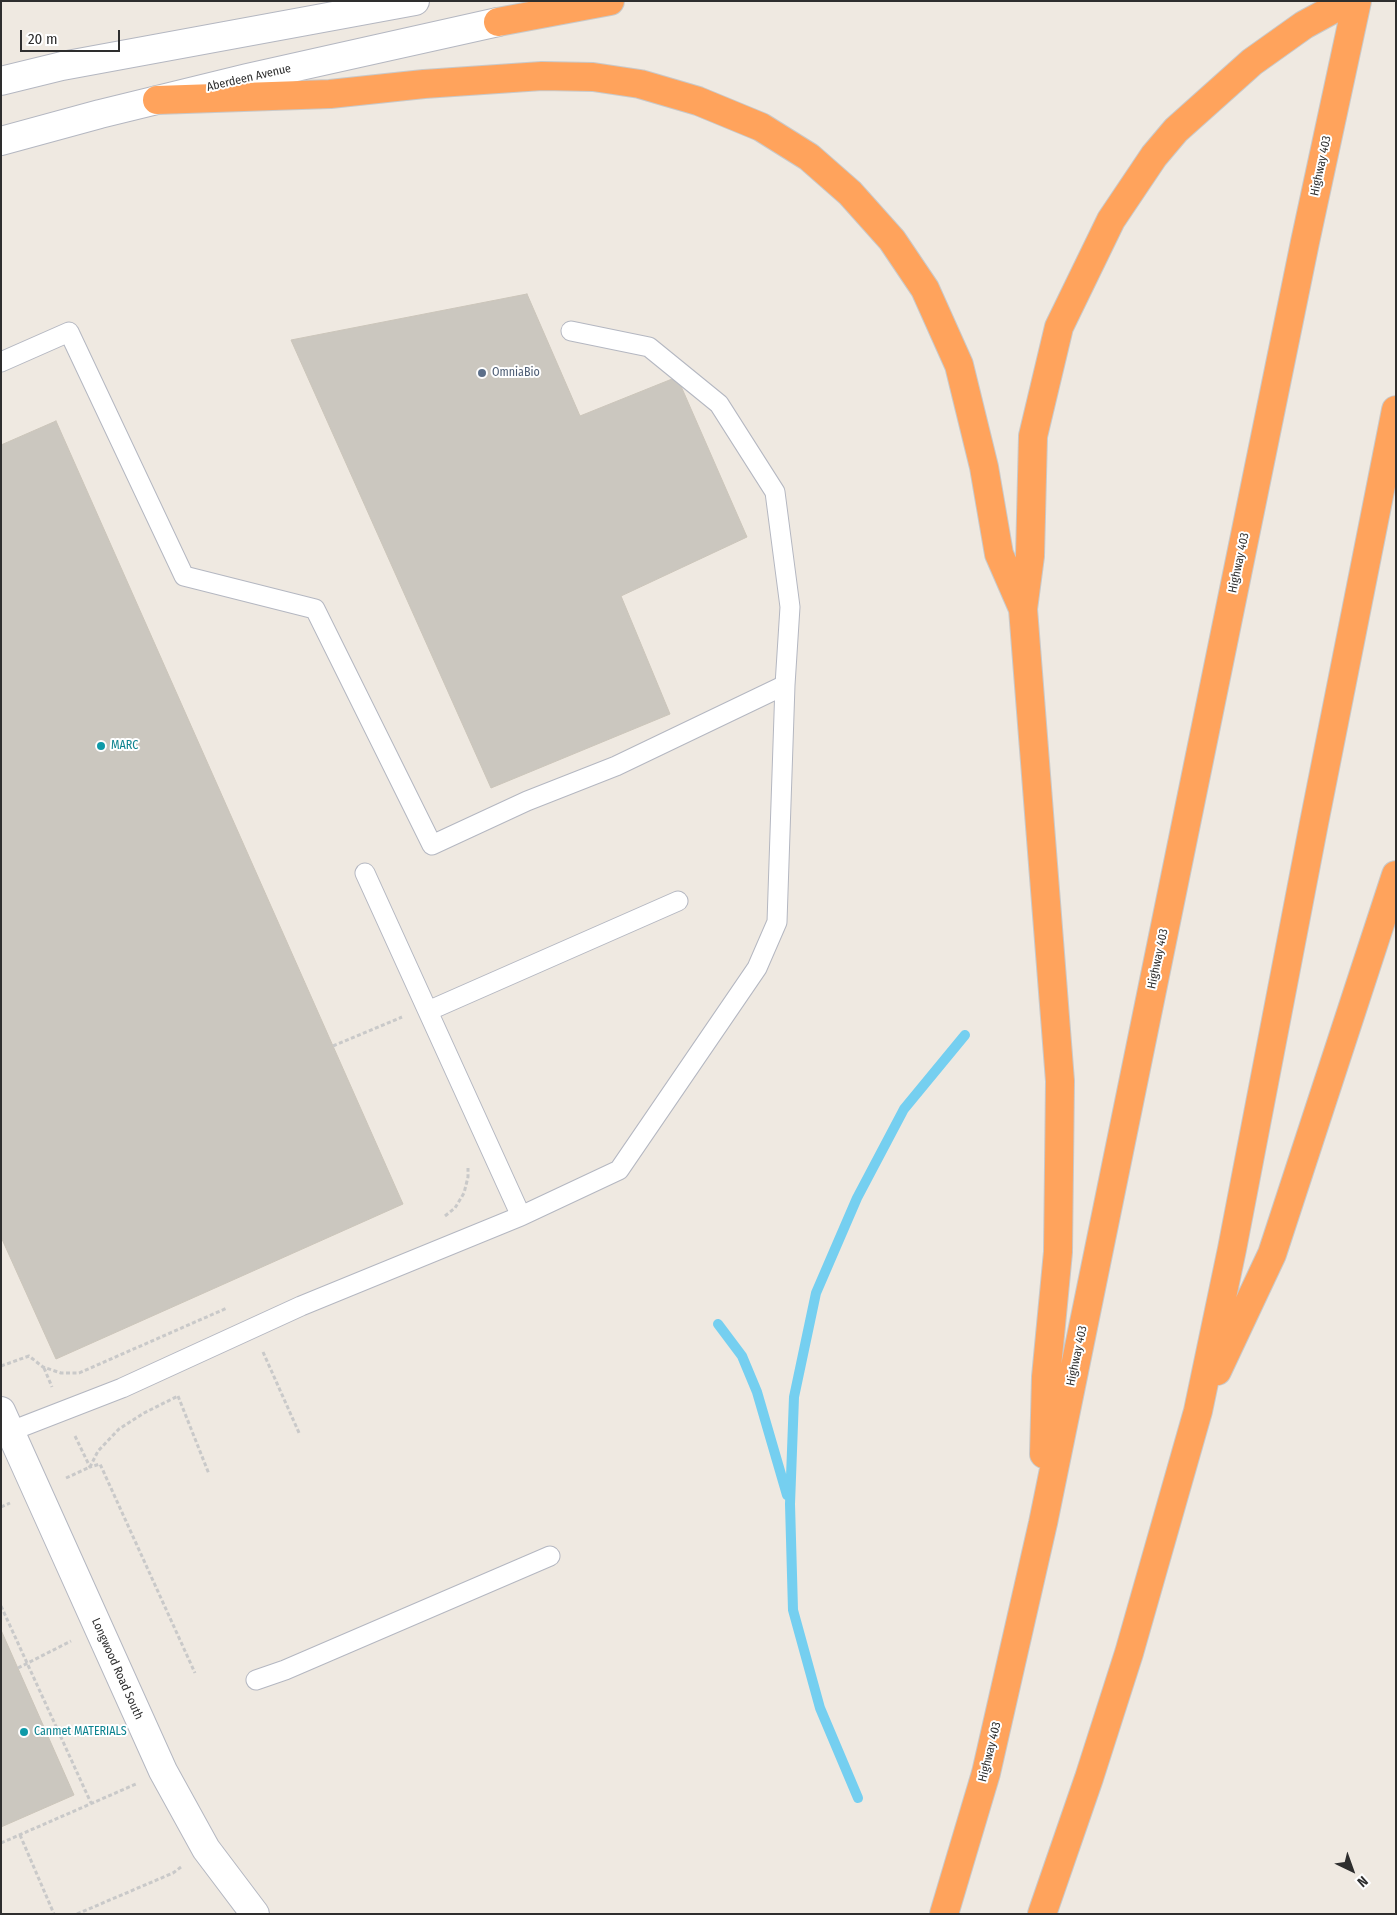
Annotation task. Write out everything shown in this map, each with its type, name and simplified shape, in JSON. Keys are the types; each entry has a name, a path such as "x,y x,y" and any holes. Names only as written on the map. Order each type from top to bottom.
{"highway":[{"path":"498,22 610,1"},
{"path":"1042,1523 1046,1377 1058,1252 1060,1080 1023,609 1030,556 1033,436 1059,327 1111,220 1154,156 1176,130 1252,62 1304,25 1348,1"},
{"name":"Highway 403","path":"944,1914 986,1772 1042,1523 1305,242 1357,1"},
{"path":"157,100 330,94 424,84 542,76 593,77 640,84 679,95 761,127 809,157 850,193 892,240 925,289 959,365 984,467 999,554 1023,609"},
{"path":"1042,1914 1089,1778 1129,1653 1198,1411 1232,1249 1396,410"},
{"path":"1198,1411 1272,1254 1396,875"}],"main road":[{"path":"1,81 62,66 415,1"},
{"name":"Aberdeen Avenue","path":"1,141 157,100 346,55 498,22"},
{"name":"Longwood Road South","path":"4,1426 37,1491 163,1771 206,1849 255,1914"}],"lane":[{"path":"4,1426 64,1411 167,1368 301,1306 521,1216 618,1170 756,968 777,922 785,685 790,606 774,492 719,404 649,347 571,331"},
{"path":"1,362 69,332 184,576 315,609 432,845 527,801 616,766 785,685"},
{"path":"365,872 521,1216"},
{"path":"428,1011 678,901"},
{"path":"256,1680 285,1670 550,1556"}],"path":[{"path":"442,1219 455,1208 464,1193 468,1177 468,1159"},
{"path":"1,1366 29,1356 43,1367 61,1373 78,1374 241,1302 300,1435"},
{"path":"156,1339 209,1474"},
{"path":"43,1367 90,1467"},
{"path":"90,1467 98,1451 119,1430 144,1413 178,1396"},
{"path":"1,1507 100,1464 195,1673"},
{"path":"1,1606 92,1803"},
{"path":"18,1668 98,1627"},
{"path":"1,1843 163,1771"},
{"path":"20,1835 54,1914"},
{"path":"77,1914 173,1873 206,1849"}],"building":[{"path":"527,294 580,416 677,377 747,537 621,596 670,714 491,788 291,340"},
{"name":"MARC","path":"56,421 403,1204 56,1359 1,1237 1,445"},
{"name":"Canmet MATERIALS","path":"1,1630 74,1795 1,1827"}],"waterway":[{"path":"858,1798 820,1708 793,1610 790,1504 794,1397 816,1293 857,1198 904,1109 965,1035"},
{"path":"718,1324 742,1356 757,1392 787,1495"}],"place":[{"name":"OmniaBio","path":"482,373"},
{"name":"MARC","path":"101,746"},
{"name":"Canmet MATERIALS","path":"24,1732"}]}
